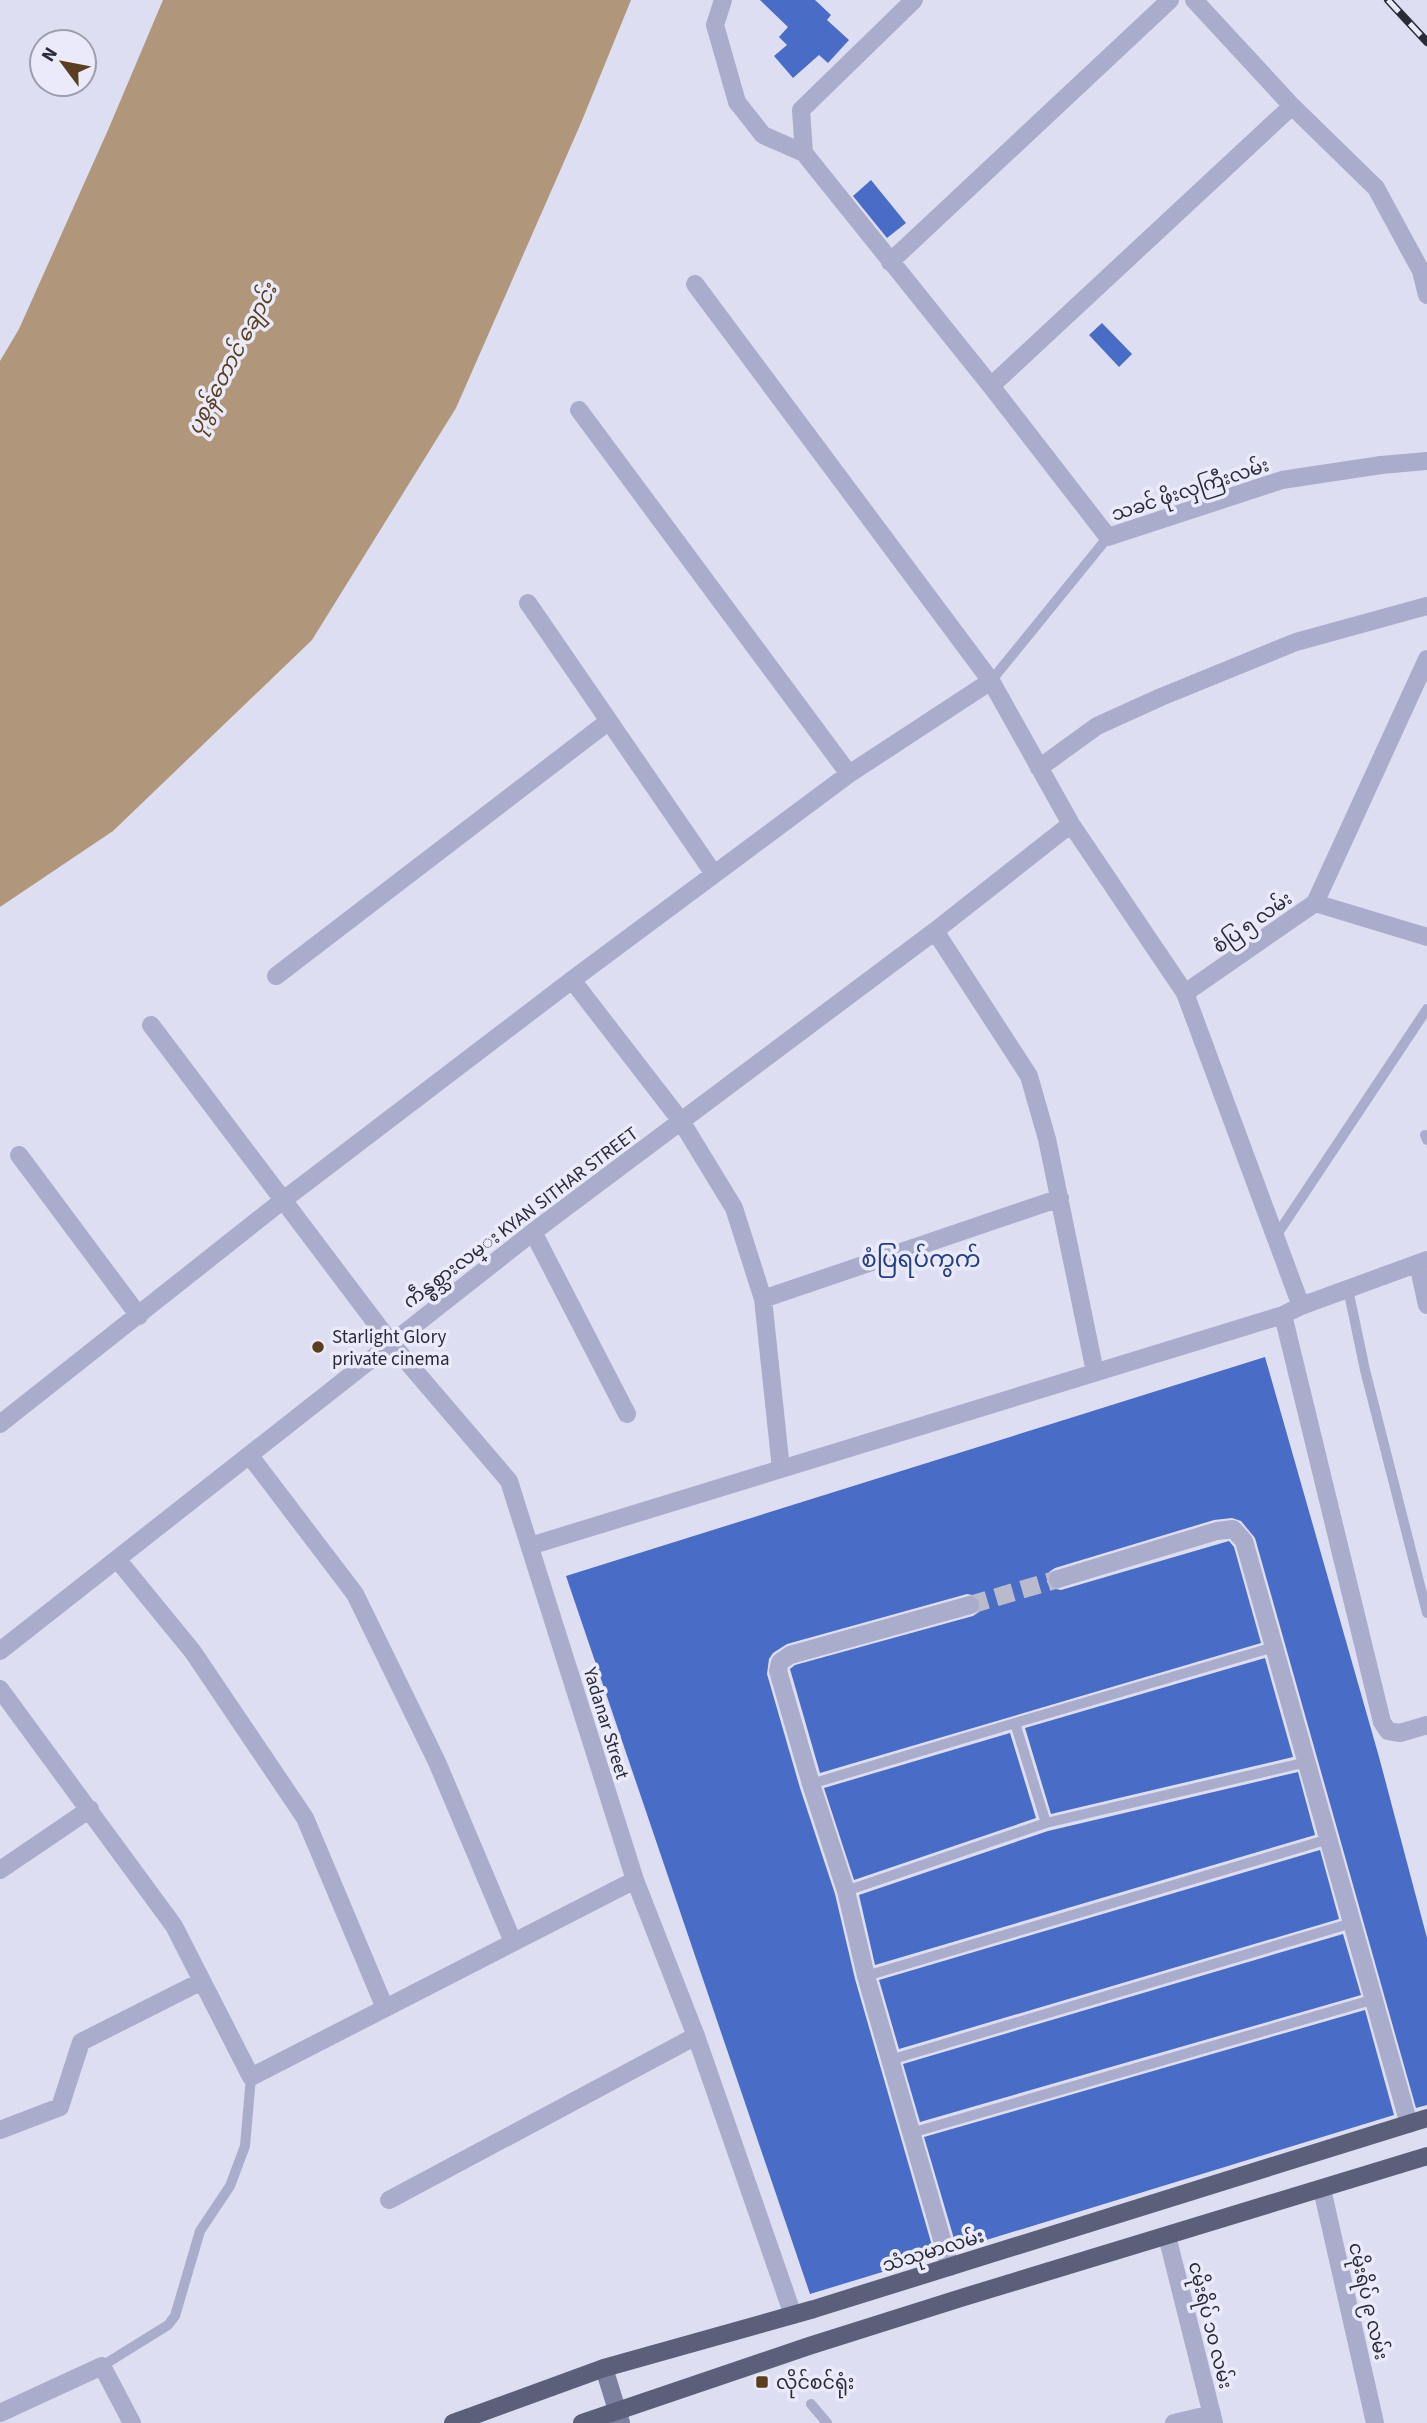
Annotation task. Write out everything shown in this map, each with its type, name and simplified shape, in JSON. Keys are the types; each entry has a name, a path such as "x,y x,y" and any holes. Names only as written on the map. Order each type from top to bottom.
{"main road":[{"name":"သံသုမာလမ်း","path":"453,2423 604,2368 793,2315 1427,2118"},
{"path":"582,2423 619,2417 859,2330 1427,2156"},
{"path":"604,2368 619,2417"}],"street":[{"path":"723,0 715,25 737,102 763,135 804,153 1108,537"},
{"path":"804,153 801,110 914,0"},
{"path":"890,262 1170,0"},
{"path":"1194,0 1292,106 1376,188 1422,271 1427,295"},
{"path":"991,386 1292,106"},
{"path":"695,284 991,681 1071,824 1185,993 1301,1306"},
{"path":"579,410 849,774"},
{"name":"သခင် ဖိုးလှကြီးလမ်း","path":"1108,537 1282,480 1427,461"},
{"path":"528,603 714,874"},
{"path":"1039,768 1097,726 1161,696 1296,642 1427,606"},
{"path":"1315,903 1427,659"},
{"path":"0,1424 282,1201 572,980 849,774 991,681"},
{"path":"276,976 609,721"},
{"name":"ကဵန္စစ္သားလမ္း KYAN SITHAR STREET","path":"0,1651 533,1232 935,930 1071,824"},
{"name":"စံပြ ၅ လမ်း","path":"1185,993 1315,903 1427,937"},
{"path":"935,930 1029,1076 1047,1139 1095,1372"},
{"path":"572,980 681,1121 734,1208 763,1299 781,1469"},
{"name":"Yadanar Street","path":"151,1025 391,1343 509,1481 635,1880 696,2036 793,2315"},
{"path":"19,1155 139,1316"},
{"path":"763,1299 1060,1198"},
{"path":"533,1232 627,1414"},
{"path":"530,1546 1283,1315 1422,1262 1427,1305"},
{"path":"1283,1315 1382,1722 1388,1731 1400,1733 1427,1725"},
{"path":"250,1456 355,1594 437,1762 513,1942"},
{"path":"1058,1579 1217,1531 1233,1529 1244,1541 1409,2124"},
{"path":"117,1559 193,1652 304,1818 385,2008"},
{"path":"950,2267 866,1976 846,1891 778,1671 780,1662 790,1655 970,1605"},
{"path":"0,1689 174,1926 251,2077 635,1880"},
{"path":"0,1870 90,1809"},
{"path":"0,2130 60,2107 81,2042 202,1982"},
{"path":"389,2200 696,2036"},
{"name":"ငမိုးရိပ် ၉ လမ်း","path":"1321,2189 1375,2423"},
{"name":"ငမိုးရိပ် ၁၀ လမ်း","path":"1167,2236 1213,2419"},
{"path":"0,2413 102,2366 132,2423"},
{"path":"1174,2423 1213,2419"}],"lane":[{"name":"သခင် ဖိုးလှကြီးလမ်း","path":"991,681 1108,537"},
{"path":"1276,1236 1427,1009"},
{"path":"1348,1289 1365,1370 1427,1613"},
{"path":"811,1784 1274,1647"},
{"path":"1015,1723 1046,1822"},
{"path":"846,1891 1046,1822 1307,1762"},
{"path":"866,1976 1329,1839"},
{"path":"890,2060 1352,1923"},
{"path":"911,2133 1375,1999"},
{"path":"102,2366 169,2325 175,2316 200,2231 230,2186 245,2146 251,2077"},
{"path":"811,2404 827,2423"}],"water":[{"name":"ပုစွန်တောင် ချောင်း","path":"163,0 631,0 581,123 456,408 312,640 113,831 0,907 0,361 19,329"}],"building":[{"path":"760,0 815,0 831,15 827,20 849,40 828,63 819,55 793,78 774,56 787,45 779,37 788,27"},
{"path":"871,180 906,223 887,238 853,196"},
{"path":"1102,323 1132,354 1119,367 1089,335"},
{"path":"1265,1357 1379,1757 1427,1938 1427,2105 1416,2108 1255,1538 1241,1521 1232,1518 1214,1520 1055,1568 1049,1572 1047,1582 1051,1588 1061,1590 1229,1541 1234,1547 1261,1643 820,1773 790,1669 795,1665 973,1616 979,1612 981,1603 977,1596 967,1594 787,1644 769,1659 767,1674 800,1788 835,1894 855,1979 935,2256 810,2294 566,1576"},
{"path":"1265,1658 1293,1757 1051,1814 1025,1728"},
{"path":"1010,1733 1036,1818 854,1880 824,1788"},
{"path":"1298,1772 1315,1835 875,1965 859,1895 1048,1831"},
{"path":"1320,1850 1339,1919 899,2049 879,1980"},
{"path":"1343,1934 1361,1995 920,2122 903,2064"},
{"path":"1365,2010 1394,2115 957,2249 924,2137"}],"tunnel":[{"path":"970,1605 1058,1579"}],"railway":[{"path":"1388,0 1427,42"}],"place":[{"name":"Starlight Glory private cinema","path":"318,1347"},
{"name":"လိုင်စင်ရုံး","path":"762,2382"}],"district":[{"name":"စံပြရပ်ကွက်","path":"921,1259"}]}
